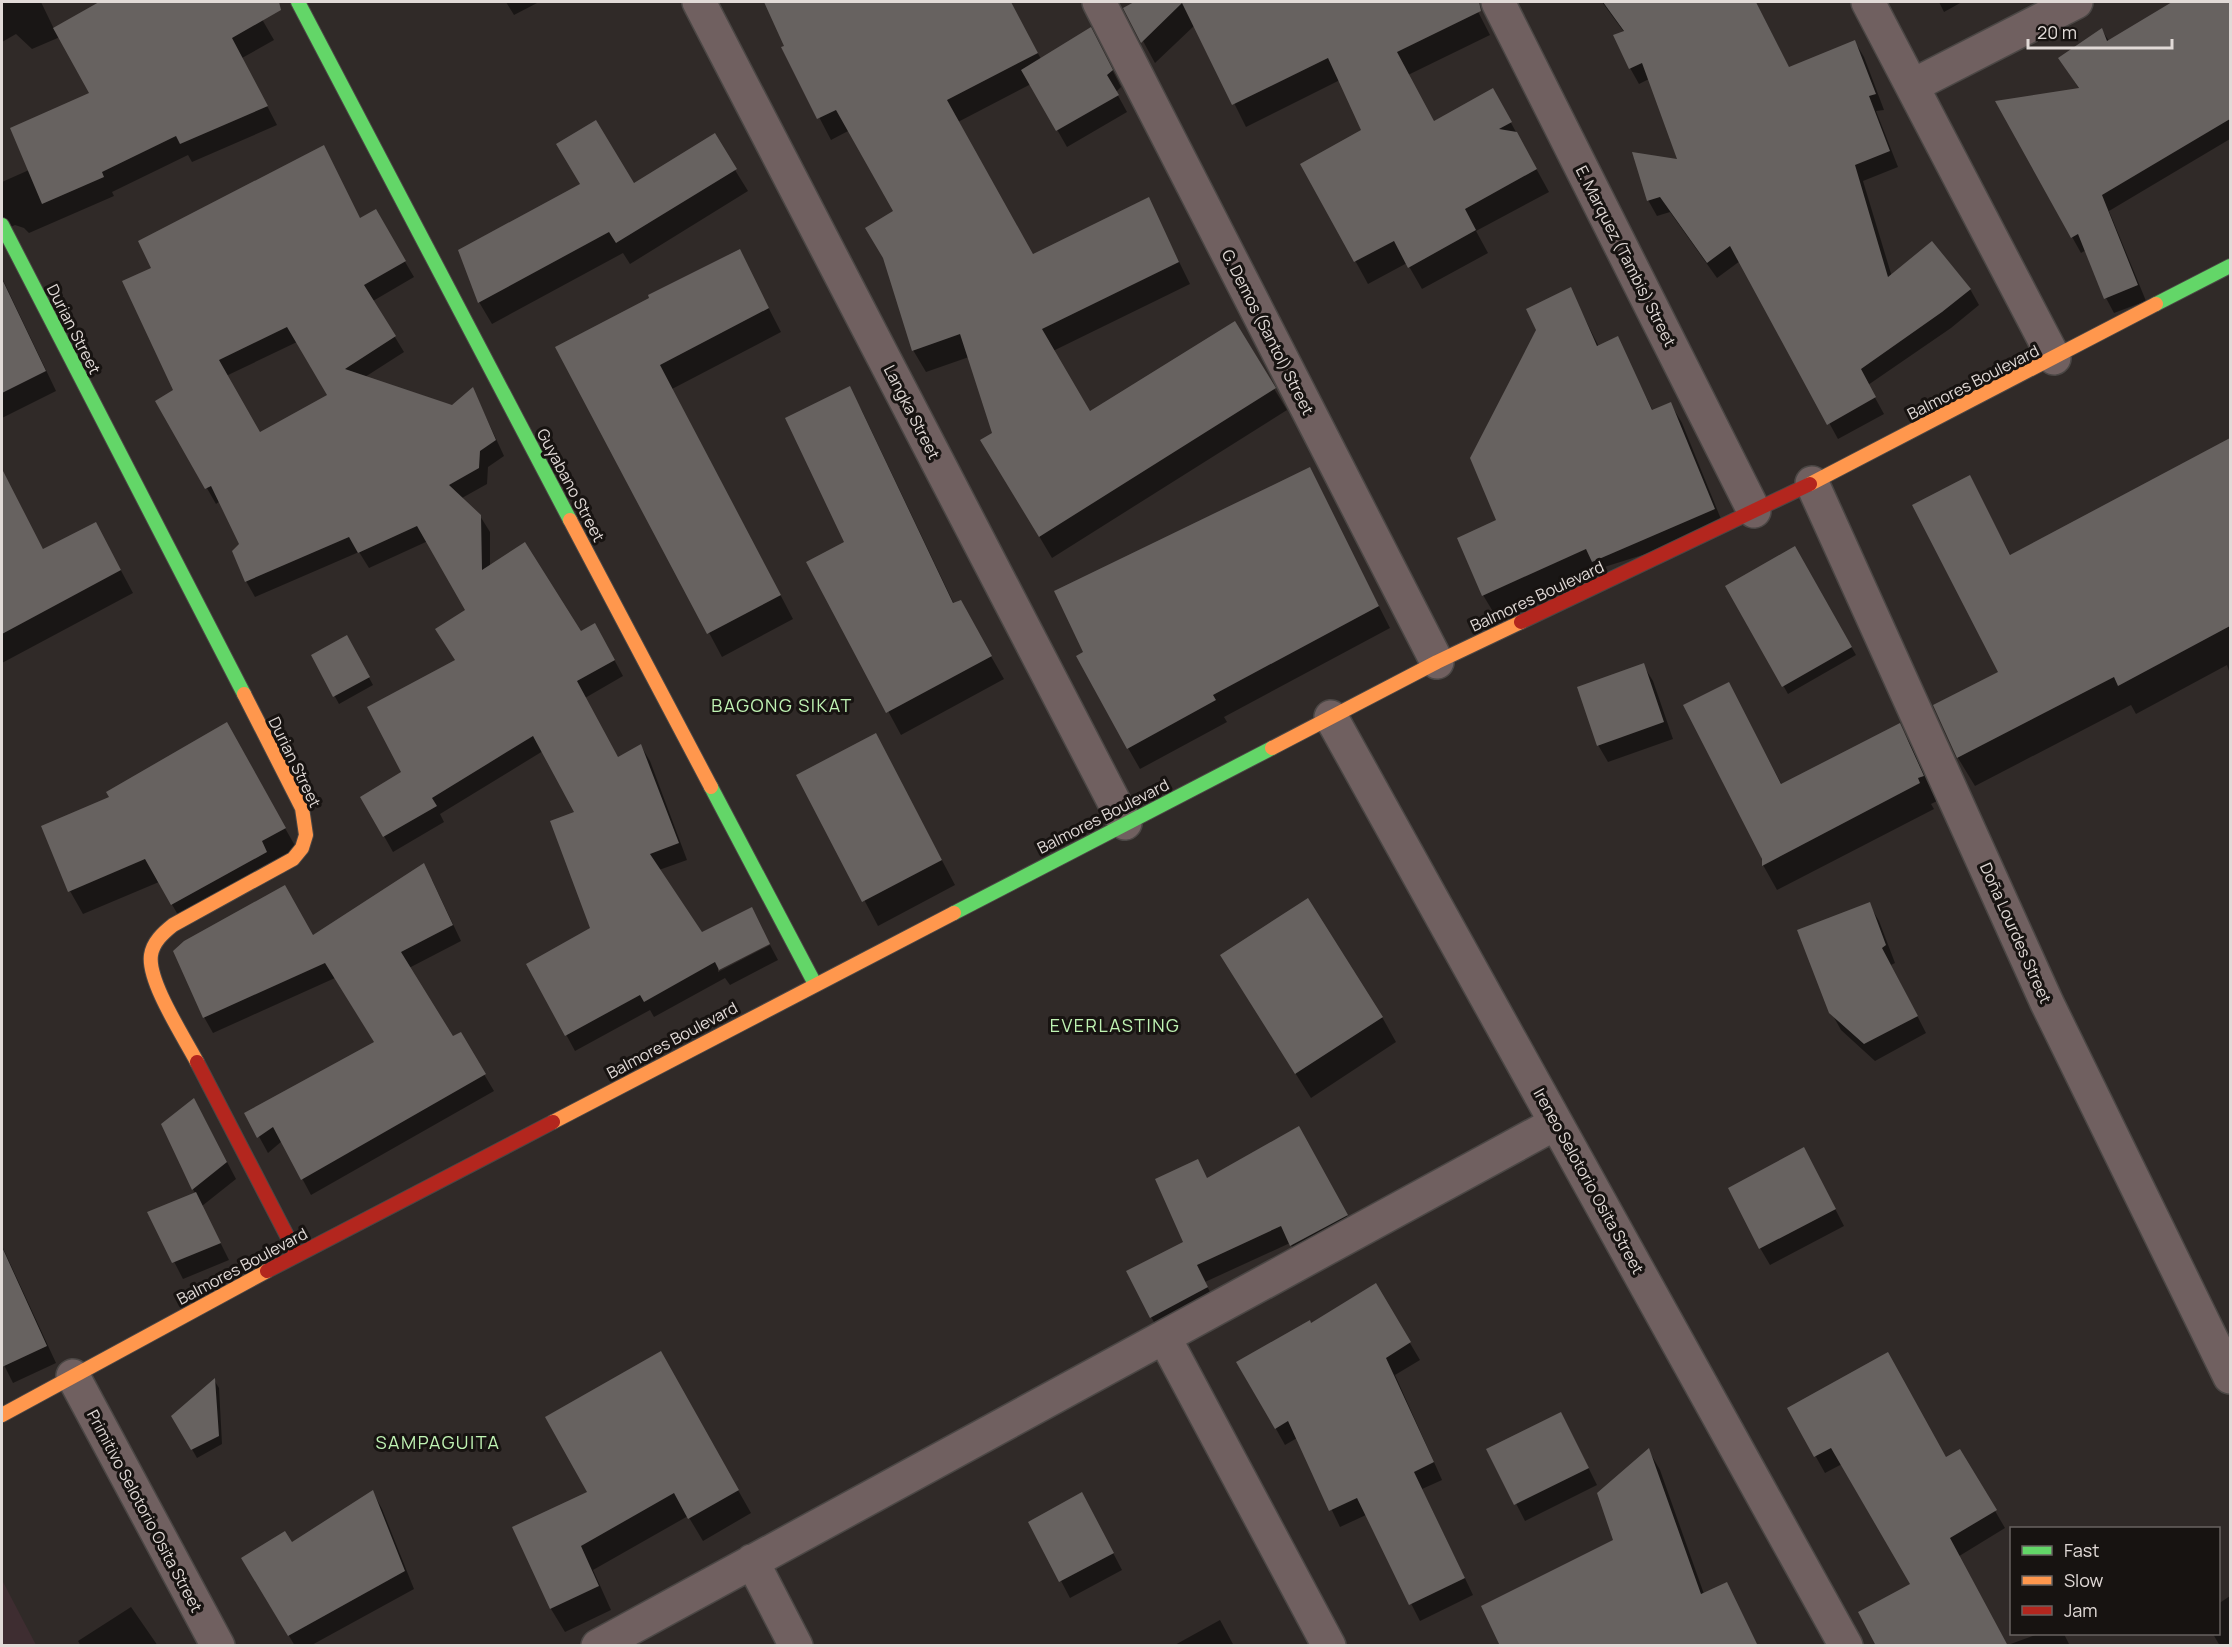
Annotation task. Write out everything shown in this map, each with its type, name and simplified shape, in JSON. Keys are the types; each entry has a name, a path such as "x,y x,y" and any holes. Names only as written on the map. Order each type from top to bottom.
{"main road":[{"name":"Guyabano Street","path":"298,2 815,984"},
{"name":"Durian Street","path":"2,225 302,808 307,824 306,838 301,851 293,859 160,934 153,947 150,963 153,978 297,1255"},
{"name":"Balmores Boulevard","path":"2,1415 297,1255 1330,717 1437,662 1812,483 2230,266"}],"street":[{"name":"Langka Street","path":"699,2 1125,823"},
{"name":"G. Demos (Santol) Street","path":"1099,2 1437,662"},
{"name":"E. Marquez (Tambis) Street","path":"1498,2 1754,511"},
{"path":"1868,2 2054,358"},
{"path":"1912,86 2076,2"},
{"name":"Doña Lourdes Street","path":"1812,483 2047,1003 2230,1377"},
{"name":"Ireneo Selotorio Osita Street","path":"1330,717 1846,1646"},
{"path":"598,1646 1557,1123"},
{"path":"1164,1337 1329,1646"},
{"name":"Primitivo Selotorio Osita Street","path":"73,1376 218,1646"},
{"path":"752,1561 796,1646"}],"shaded area":[{"path":"2,1580 36,1645 2,1645"}],"building":[{"path":"99,2 279,2 281,10 232,38 268,106 180,144 176,136 102,172 104,177 42,204 10,128 89,93 53,28"},
{"path":"764,2 1011,2 1038,53 947,100 1033,254 1149,197 1179,262 1042,329 1090,411 1235,321 1276,388 1039,537 980,440 992,433 960,334 912,351 883,258 865,228 893,211 836,110 817,119 781,47 784,46"},
{"path":"1134,2 1479,2 1481,11 1397,52 1434,121 1493,88 1512,122 1499,129 1517,132 1537,169 1465,209 1476,230 1408,268 1394,241 1354,262 1300,164 1361,130 1328,58 1232,105 1182,3 1141,43 1123,8"},
{"path":"1603,2 1756,2 1789,67 1855,40 1876,94 1869,96 1890,151 1855,165 1888,277 1932,241 1971,289 1861,369 1876,397 1827,425 1730,246 1707,263 1660,197 1647,201 1632,152 1677,159 1642,63 1629,69 1613,35 1624,31"},
{"path":"2172,2 2230,2 2230,119 2102,195 2138,285 2104,299 2078,234 2071,238 1995,101 2079,88 2058,58 2102,28 2107,41"},
{"path":"1091,27 1113,70 1107,75 1119,95 1056,131 1021,70"},
{"path":"596,120 634,183 715,133 737,169 616,243 609,232 478,303 458,250 580,184 556,144"},
{"path":"324,145 360,218 376,209 406,261 364,285 396,336 345,369 452,405 473,387 496,440 480,451 479,468 449,485 481,515 482,570 525,542 581,631 595,623 615,660 577,681 618,757 641,744 679,843 650,854 702,932 752,907 770,944 719,970 715,962 644,1002 640,995 565,1036 526,964 590,928 550,821 574,812 533,736 432,798 437,806 383,837 360,797 401,772 367,707 455,660 435,629 465,610 417,526 358,553 349,537 245,582 232,551 239,544 211,486 205,489 155,401 173,390 122,281 151,268 138,241","holes":["287,327 327,395 260,432 219,360"]},
{"path":"740,249 769,308 660,365 781,595 707,634 555,347 649,298 648,295"},
{"path":"2,279 46,371 2,393"},
{"path":"1571,287 1597,346 1618,336 1652,410 1671,402 1715,509 1592,562 1586,549 1482,596 1457,538 1496,520 1470,458 1536,330 1526,309"},
{"path":"850,386 953,603 961,600 992,656 886,713 806,562 844,542 785,418"},
{"path":"2230,438 2230,626 2118,686 2114,677 1957,758 1933,705 1998,672 1912,505 1970,475 2010,555"},
{"path":"1310,467 1379,606 1213,695 1216,700 1127,749 1076,656 1083,652 1054,591"},
{"path":"2,469 43,549 96,522 121,570 2,634"},
{"path":"1795,546 1852,647 1782,687 1725,586"},
{"path":"347,635 370,677 333,697 311,655"},
{"path":"1644,663 1664,722 1597,746 1577,687"},
{"path":"1729,682 1781,784 1900,723 1924,776 1918,778 1920,783 1762,866 1762,859 1683,705"},
{"path":"227,722 286,828 262,841 267,852 171,905 145,859 68,892 41,826 109,797 106,792"},
{"path":"876,733 942,860 862,902 796,775"},
{"path":"424,863 453,925 401,952 453,1036 461,1032 486,1074 301,1180 273,1127 257,1138 244,1113 374,1042 325,963 203,1018 173,951 184,941 285,885 313,935"},
{"path":"1308,898 1383,1017 1295,1074 1220,955"},
{"path":"1870,902 1886,945 1882,948 1918,1016 1864,1044 1829,1013 1797,930"},
{"path":"194,1098 227,1162 192,1190 161,1124"},
{"path":"1299,1126 1348,1215 1290,1246 1281,1226 1197,1265 1208,1287 1150,1318 1126,1271 1183,1242 1155,1179 1198,1159 1207,1178"},
{"path":"1804,1147 1836,1209 1759,1249 1728,1188"},
{"path":"196,1192 221,1243 172,1263 147,1212"},
{"path":"2,1247 47,1346 2,1367"},
{"path":"1376,1283 1411,1342 1386,1358 1434,1462 1414,1472 1465,1578 1409,1605 1357,1498 1329,1511 1288,1421 1275,1429 1236,1362 1310,1320 1311,1323"},
{"path":"661,1351 739,1490 688,1519 674,1493 581,1546 599,1586 550,1609 512,1527 587,1492 545,1417"},
{"path":"1888,1352 1946,1457 1960,1449 1997,1510 1950,1538 2008,1646 1876,1646 1858,1612 1910,1584 1831,1448 1814,1457 1787,1408"},
{"path":"215,1378 219,1436 191,1450 171,1416"},
{"path":"1561,1412 1589,1468 1514,1505 1486,1449"},
{"path":"1649,1448 1701,1594 1727,1582 1758,1646 1500,1646 1481,1606 1613,1540 1597,1493"},
{"path":"373,1490 405,1571 288,1636 241,1558 285,1531 292,1542"},
{"path":"1082,1492 1114,1553 1059,1582 1028,1522"}],"traffic: fast":[{"path":"298,2 570,520"},
{"path":"2,225 244,694"},
{"path":"2156,304 2230,266"},
{"path":"954,913 1272,748"},
{"path":"711,787 815,984"}],"traffic: slow":[{"path":"1810,484 2156,304"},
{"path":"570,520 711,787"},
{"path":"1272,748 1437,662 1521,622"},
{"path":"197,1062 160,994 151,966 154,946 173,925 293,859 302,848 306,835 302,808 244,694"},
{"path":"553,1122 954,913"},
{"path":"2,1415 267,1271"}],"traffic: jam":[{"path":"1521,622 1810,484"},
{"path":"197,1062 297,1255"},
{"path":"267,1271 553,1122"}],"district":[{"name":"BAGONG SIKAT","path":"782,706"},
{"name":"EVERLASTING","path":"1115,1026"},
{"name":"SAMPAGUITA","path":"438,1443"}]}
